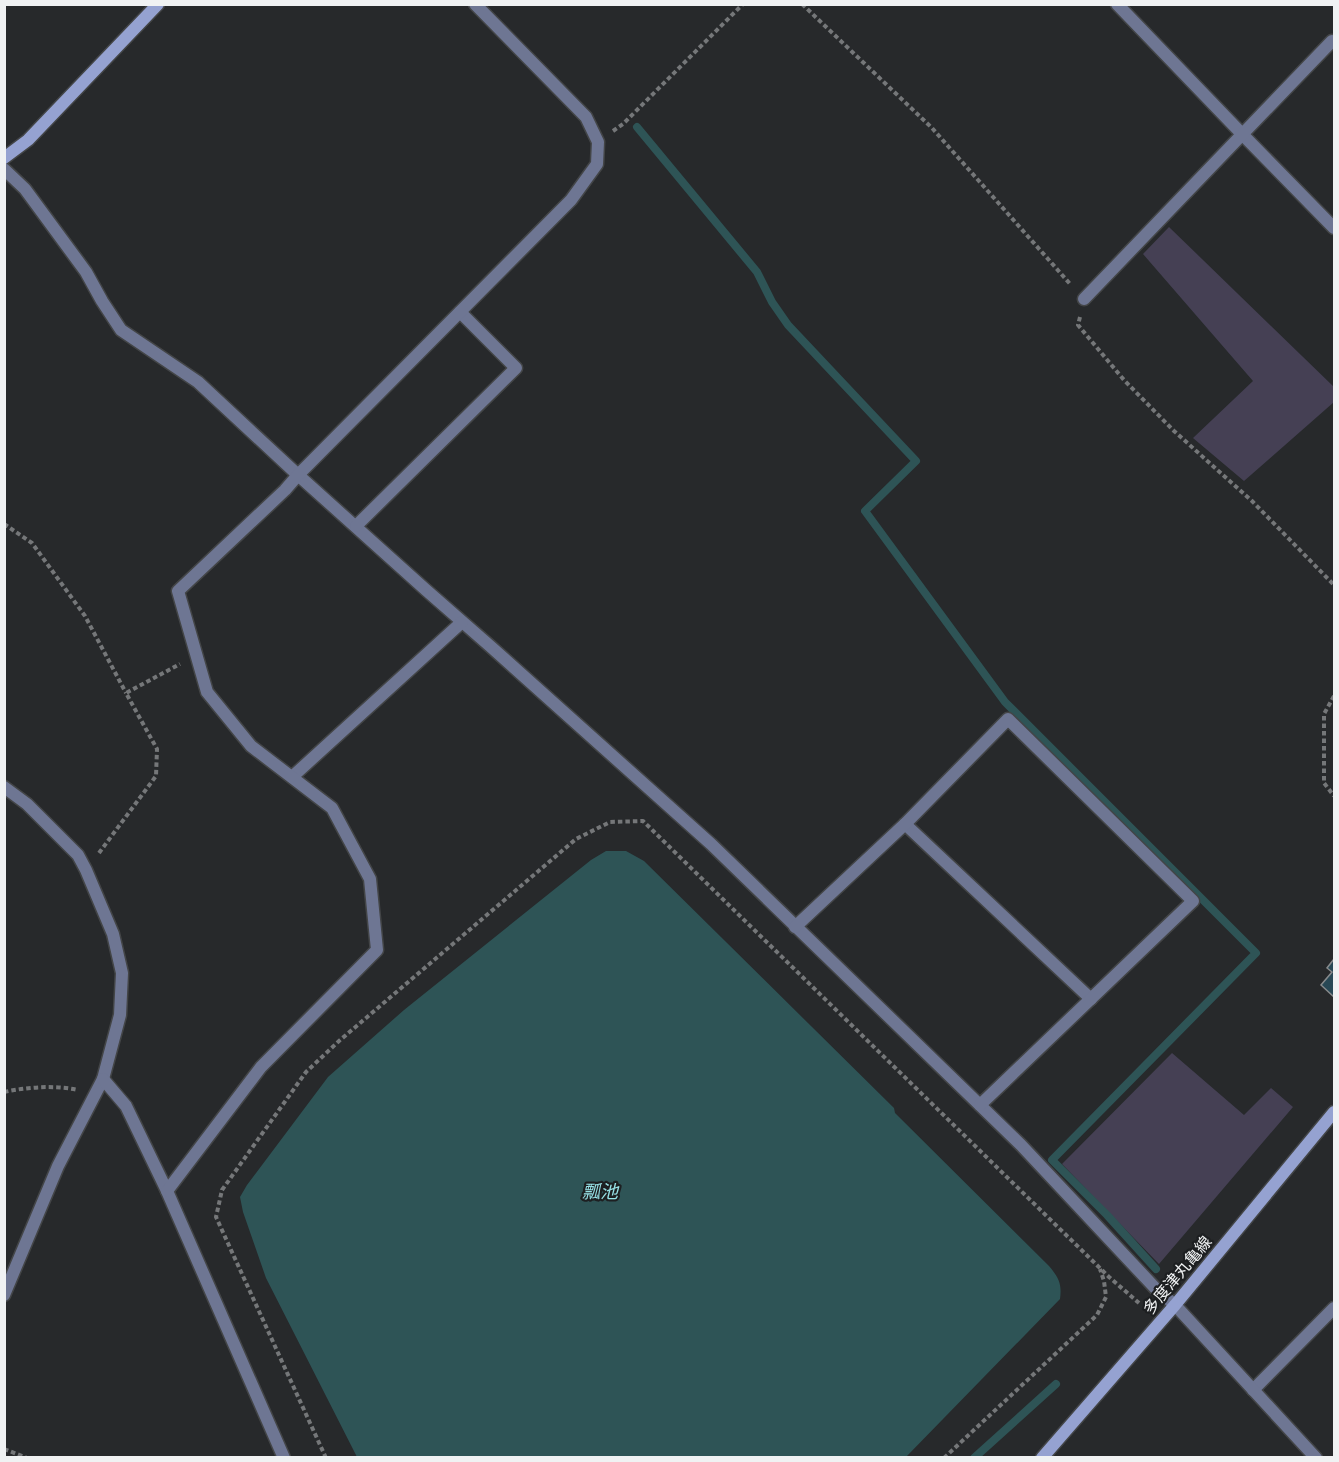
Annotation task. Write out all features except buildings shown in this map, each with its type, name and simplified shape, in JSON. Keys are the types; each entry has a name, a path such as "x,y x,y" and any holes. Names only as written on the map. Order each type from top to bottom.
{"main road":[{"path":"4,158 28,140 158,4"},
{"name":"多度津丸亀線","path":"1042,1458 1175,1305 1335,1112"}],"street":[{"path":"167,1191 261,1067 377,950 370,879 332,808 251,746 207,692 178,591 285,490 571,200 597,164 598,142 586,117 475,4"},
{"path":"1118,4 1242,135 1335,228"},
{"path":"1084,299 1332,41"},
{"path":"4,169 25,189 86,272 121,330 198,382 298,475 711,844 1021,1145 1157,1290 1175,1305 1316,1458"},
{"path":"356,526 516,368 460,312"},
{"path":"292,777 462,622"},
{"path":"795,927 906,824 1008,718 1193,901 980,1105"},
{"path":"4,787 27,804 78,855 113,934 122,973 120,1015 104,1079 58,1166 4,1294"},
{"path":"906,824 1091,999"},
{"path":"104,1079 126,1106 167,1191 284,1458"},
{"path":"1253,1390 1335,1308"}],"path":[{"path":"598,142 623,124 743,4"},
{"path":"4,524 32,543 79,607 157,749 156,776 86,870"},
{"path":"126,693 196,655"},
{"path":"1335,696 1324,714 1324,783 1335,796"},
{"path":"326,1458 216,1217 222,1190 306,1072 339,1041 576,839 610,822 644,821 1100,1268 1143,1306"},
{"path":"4,1092 61,1086 95,1095"},
{"path":"944,1458 1097,1315 1106,1297 1100,1268"},
{"path":"4,1449 27,1458"}],"shaded area":[{"path":"1169,227 1334,387 1334,402 1244,481 1193,438 1253,381 1143,254"},
{"path":"1172,1053 1244,1115 1271,1088 1293,1107 1159,1264 1062,1164"}],"water":[{"name":"瓢池","path":"606,851 626,851 644,861 894,1108 895,1113 1049,1266 1057,1278 1061,1289 1060,1299 906,1457 357,1457 266,1278 240,1197 328,1077 404,1010 591,860"}],"waterway":[{"path":"637,127 757,272 772,302 788,325 916,461 865,511 1005,702 1256,953 1052,1160 1107,1215 1156,1269"},
{"path":"974,1458 1056,1384"}]}
